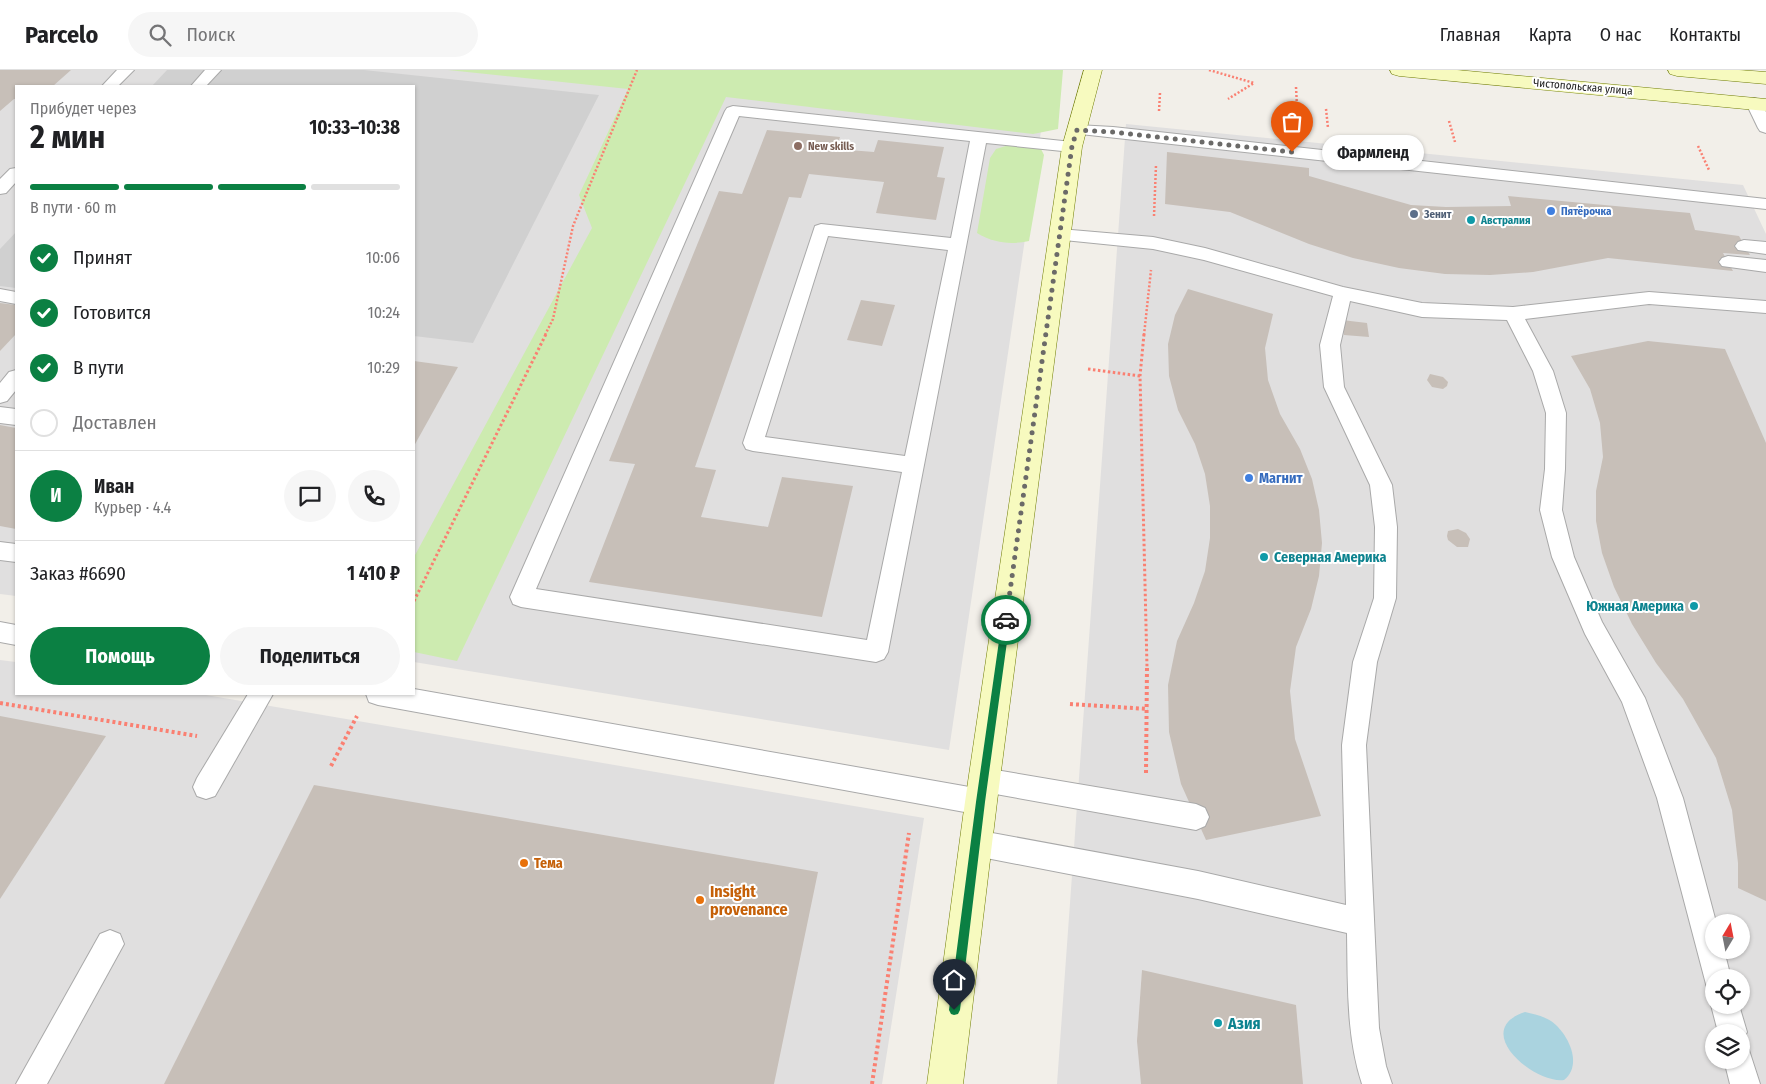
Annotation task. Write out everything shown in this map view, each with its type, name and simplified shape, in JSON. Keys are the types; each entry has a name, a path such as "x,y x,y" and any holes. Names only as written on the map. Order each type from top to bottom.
{"street":[{"path":"945,1084 982,791 1060,235 1075,138 1093,70"},
{"name":"Чистопольская улица","path":"1399,70 1760,104"},
{"path":"1677,70 1766,78"}],"lane":[{"path":"109,85 126,70"},
{"path":"199,85 213,70"},
{"path":"1760,104 1766,128"},
{"path":"979,137 876,652 521,597 733,111 979,137 1158,137 1766,204"},
{"path":"0,189 15,174"},
{"path":"913,465 754,443 821,230 958,246"},
{"path":"1060,235 1153,243 1205,254 1343,293 1422,310 1513,314 1649,298 1766,307"},
{"path":"1744,246 1766,248"},
{"path":"1728,262 1766,266"},
{"path":"1343,293 1330,345 1334,387 1381,485 1386,527 1385,598 1365,662 1354,745 1364,1028 1371,1066 1377,1084"},
{"path":"0,296 15,298"},
{"path":"1513,314 1543,371 1556,413 1555,469 1551,510 1563,557 1593,627 1633,698 1670,798 1715,969"},
{"path":"0,396 15,378"},
{"path":"0,415 15,417"},
{"path":"0,551 15,553"},
{"path":"0,632 15,635"},
{"path":"206,787 260,695"},
{"path":"384,695 982,791 1196,816"},
{"path":"976,844 1198,885 1360,922"},
{"path":"31,1084 110,944"},
{"path":"1741,1069 1745,1084"}],"path":[{"path":"415,599 553,319 573,226 638,70"},
{"path":"1209,70 1254,84 1228,99"},
{"path":"1296,87 1297,106"},
{"path":"1146,778 1148,709 1140,376 1149,301 1160,92"},
{"path":"1088,369 1140,376"},
{"path":"0,703 232,742"},
{"path":"1070,704 1148,709"},
{"path":"331,766 360,710"},
{"path":"872,1084 909,833"}],"shaded area":[{"path":"0,70 640,70 1044,111 949,750 415,662 415,85 15,85 15,596 0,594"},
{"path":"167,70 364,70 599,95 473,343 415,336 415,85 153,85"},
{"path":"1126,124 1743,185 1766,234 1766,1084 1057,1084"},
{"path":"15,233 15,288 0,286 0,249"},
{"path":"0,660 15,662 15,695 206,695 924,818 882,1084 0,1084"}],"green space":[{"path":"448,70 1063,70 1058,129 1033,134 726,97 457,661 415,652 415,555 592,228 579,195 628,89"},
{"path":"1009,145 1041,149 1044,155 1029,241 1009,243 996,241 977,233 990,158 996,149"}],"water":[{"path":"1525,1012 1542,1016 1551,1021 1563,1033 1573,1057 1573,1066 1564,1080 1551,1079 1538,1074 1524,1065 1505,1042 1504,1031 1510,1020"}],"building":[{"path":"0,70 71,70 54,85 15,85 15,99 0,111"},
{"path":"767,130 840,137 836,149 874,152 878,140 944,147 937,177 945,178 936,220 876,213 884,182 809,174 801,198 789,197 695,467 716,470 701,517 768,527 782,477 853,486 822,617 589,582 635,464 609,461 719,191 742,194"},
{"name":"Австралия","path":"1167,152 1309,168 1309,176 1411,205 1446,207 1511,206 1508,196 1690,213 1695,230 1739,236 1750,255 1723,253 1733,271 1608,258 1533,272 1490,275 1445,274 1399,268 1353,258 1309,244 1230,212 1165,204"},
{"name":"Северная Америка","path":"1188,289 1273,314 1265,348 1268,380 1280,414 1300,449 1312,479 1319,510 1322,543 1319,576 1311,609 1296,647 1290,691 1295,739 1321,816 1206,840 1181,784 1169,732 1168,685 1177,641 1194,603 1205,571 1210,538 1210,506 1205,474 1195,444 1178,410 1169,376 1168,344 1175,315"},
{"path":"861,300 895,305 882,346 847,340"},
{"path":"0,303 15,305 15,335 0,351"},
{"path":"1342,320 1367,323 1369,337 1344,335"},
{"name":"Южная Америка","path":"1648,341 1725,349 1766,443 1766,901 1738,888 1738,863 1732,810 1716,758 1683,699 1656,663 1632,624 1614,587 1602,553 1596,521 1596,491 1603,457 1600,423 1590,389 1571,356"},
{"path":"415,361 458,367 415,444"},
{"path":"1430,374 1443,377 1448,382 1447,386 1443,389 1432,387 1427,380"},
{"path":"0,425 15,428 15,529 0,526"},
{"path":"1458,529 1466,533 1470,539 1468,547 1457,547 1448,540 1448,531"},
{"path":"0,716 106,736 0,899"},
{"path":"314,785 818,872 774,1084 164,1084"},
{"name":"Азия","path":"1142,970 1296,1005 1303,1084 1141,1084 1137,1041"}],"way so far":[{"path":"1006,620 1072,146 1077,130 1113,132 1292,152"}],"place":[{"name":"New skills","path":"798,146"},
{"name":"Фармленд","path":"1292,152"},
{"name":"Пятёрочка","path":"1551,211"},
{"name":"Зенит","path":"1414,214"},
{"name":"Австралия","path":"1471,220"},
{"name":"Магнит","path":"1249,478"},
{"name":"Северная Америка","path":"1264,557"},
{"name":"Южная Америка","path":"1694,606"},
{"name":"Тема","path":"524,863"},
{"name":"Insight provenance","path":"700,900"},
{"name":"Азия","path":"1218,1023"}],"route":[{"path":"954,1010 980,802 1006,620"}]}
